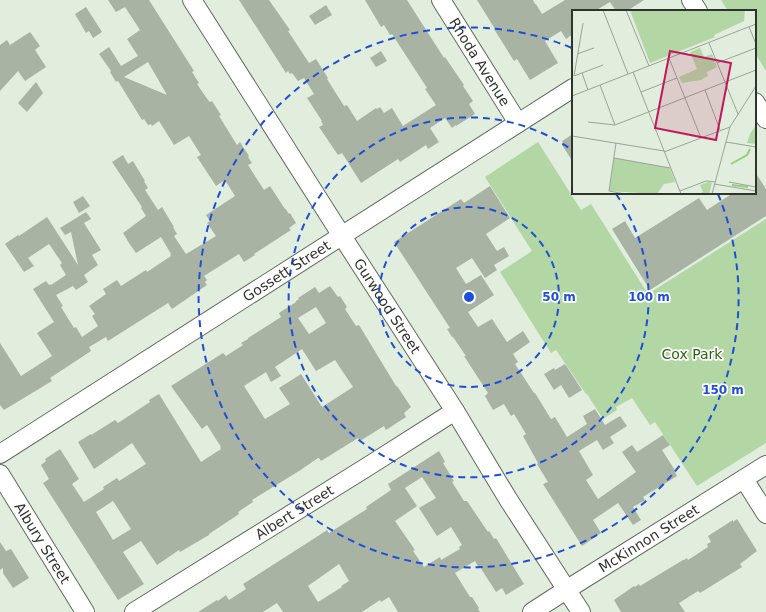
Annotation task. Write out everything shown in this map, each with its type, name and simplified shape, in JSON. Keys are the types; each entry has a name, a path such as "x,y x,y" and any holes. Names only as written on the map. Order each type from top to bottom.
{"street":[{"name":"Gurwood Street","path":"192,0 455,411 504,492 581,612"},
{"name":"Rhoda Avenue","path":"441,0 518,123"},
{"name":"Gossett Street","path":"0,454 572,89"},
{"path":"756,104 766,119"},
{"name":"Albert Street","path":"134,612 455,411"},
{"name":"McKinnon Street","path":"532,612 766,465"},
{"name":"Albury Street","path":"0,474 85,612"},
{"path":"744,479 766,514"}],"green space":[{"path":"721,0 766,0 766,71 756,55 756,10 727,10"},
{"name":"Cox Park","path":"538,142 581,210 591,204 648,294 766,219 766,443 697,486 655,422 650,425 632,398 616,407 617,410 603,419 556,350 551,353 500,272 532,251 485,177"}],"building":[{"path":"108,0 149,0 194,71 192,72 199,83 197,84 208,100 210,102 212,101 221,115 219,116 237,145 240,142 249,156 248,157 252,163 248,165 264,190 270,186 296,223 289,228 291,230 244,262 239,254 204,276 207,280 205,282 207,285 172,309 168,303 108,341 106,337 89,347 91,351 50,378 52,381 4,410 0,405 0,343 21,376 52,356 37,333 54,322 33,289 46,281 49,285 51,285 66,275 60,265 62,263 49,244 28,258 34,266 24,272 5,244 47,217 78,265 71,232 65,235 60,228 86,212 91,219 84,223 101,250 92,255 98,265 84,275 88,282 76,290 73,286 56,295 63,306 61,307 74,328 76,327 82,337 98,326 92,316 95,314 89,306 106,294 103,289 117,280 121,286 146,270 147,272 171,256 161,237 136,253 129,243 123,233 146,216 141,208 142,207 112,162 123,155 128,164 133,161 148,188 145,190 158,210 162,207 177,234 174,236 186,254 216,236 207,223 210,221 206,215 235,196 225,180 216,186 197,157 201,155 189,136 174,145 159,121 152,126 151,124 148,125 144,119 142,120 118,81 116,82 110,72 111,71 99,54 109,47 121,66 138,56 127,39 140,30 125,7 116,12","holes":["148,62 167,95 124,77"]},
{"path":"239,0 269,0 290,30 288,31 309,63 316,59 344,106 347,105 357,121 376,108 377,109 380,107 384,113 392,108 403,126 436,105 425,89 427,88 392,34 390,35 384,25 381,27 365,0 407,0 444,58 445,57 464,85 463,86 473,101 469,104 475,114 452,128 445,118 430,128 439,142 428,149 426,145 400,162 398,159 361,183 342,153 338,155 319,127 323,125 322,121 307,98 314,94 304,78 298,81 292,73 290,74 288,71 286,73"},
{"path":"477,0 533,0 542,14 565,0 644,0 629,10 615,10 610,2 597,10 572,10 572,35 566,39 561,31 545,41 558,63 530,80 517,59 514,61"},
{"path":"326,5 332,15 315,25 309,16"},
{"path":"86,7 102,32 93,38 89,31 86,33 75,14"},
{"path":"30,32 40,46 35,50 46,67 25,81 18,71 0,91 0,45 7,40 10,45"},
{"path":"381,51 387,61 376,67 370,58"},
{"path":"36,82 43,93 27,112 18,103"},
{"path":"572,135 572,160 562,145 564,144 562,141"},
{"path":"756,174 766,189 766,216 650,290 612,229 625,221 635,238 699,198 707,210 731,194 756,194"},
{"path":"490,186 510,218 486,234 497,251 504,247 509,256 494,265 497,270 485,278 472,258 456,268 466,284 481,275 494,295 468,312 478,327 492,319 507,342 523,331 530,342 513,354 518,362 515,364 551,419 555,417 567,437 587,424 583,416 595,409 605,425 620,416 627,426 610,437 614,443 603,450 597,440 579,451 593,475 586,480 598,499 636,472 622,452 632,445 637,452 663,435 670,445 662,450 677,476 643,497 645,500 633,507 641,520 633,525 618,503 593,520 601,533 582,546 543,484 548,482 523,436 526,434 514,414 511,416 504,404 493,410 485,396 488,393 464,356 466,356 447,329 450,328 394,242 461,199 464,203"},
{"path":"83,196 90,206 79,213 73,202"},
{"path":"330,286 338,297 340,296 347,307 345,309 356,326 359,325 396,386 411,407 404,413 406,417 386,430 384,426 360,441 358,438 321,461 318,458 252,500 253,502 238,512 239,514 209,535 180,552 179,550 157,565 141,541 123,552 144,584 118,600 43,483 49,479 41,465 46,461 45,459 60,449 79,479 72,484 84,502 104,489 103,487 117,478 119,481 146,464 132,443 94,469 78,442 115,420 118,423 150,402 149,400 159,394 201,462 221,449 221,447 207,425 202,429 171,386 223,353 226,356 243,345 241,343 281,317 279,313 315,287 319,293","holes":["316,307 326,323 309,334 298,318","302,349 316,371 335,360 353,387 322,407 301,374 279,388 290,404 265,419 244,386 266,372 271,382 281,376 275,367","113,501 131,529 113,540 96,512"]},
{"path":"565,364 582,390 569,398 561,385 554,390 544,374"},
{"path":"439,451 445,462 443,463 454,481 452,482 464,501 467,501 488,532 489,531 494,539 496,538 524,584 506,595 502,588 496,592 475,561 455,573 470,597 472,597 480,612 398,612 389,597 381,602 380,600 362,612 283,612 277,603 263,612 198,612 226,595 229,600 246,589 243,584 327,530 329,533 367,509 366,507 391,490 388,484","holes":["422,477 436,498 419,508 437,536 451,527 462,545 459,547 460,549 441,560 440,557 424,567 413,551 415,550 395,521 417,506 405,488","339,564 349,581 318,602 308,586"]},
{"path":"737,519 757,551 740,564 742,567 700,593 698,591 679,603 685,612 621,612 614,600 634,586 635,587 639,584 640,586 683,560 687,558 688,560 708,547 707,544 711,542 708,536"},
{"path":"0,542 6,551 11,549 29,578 13,588 3,573 3,568 0,570"}]}
